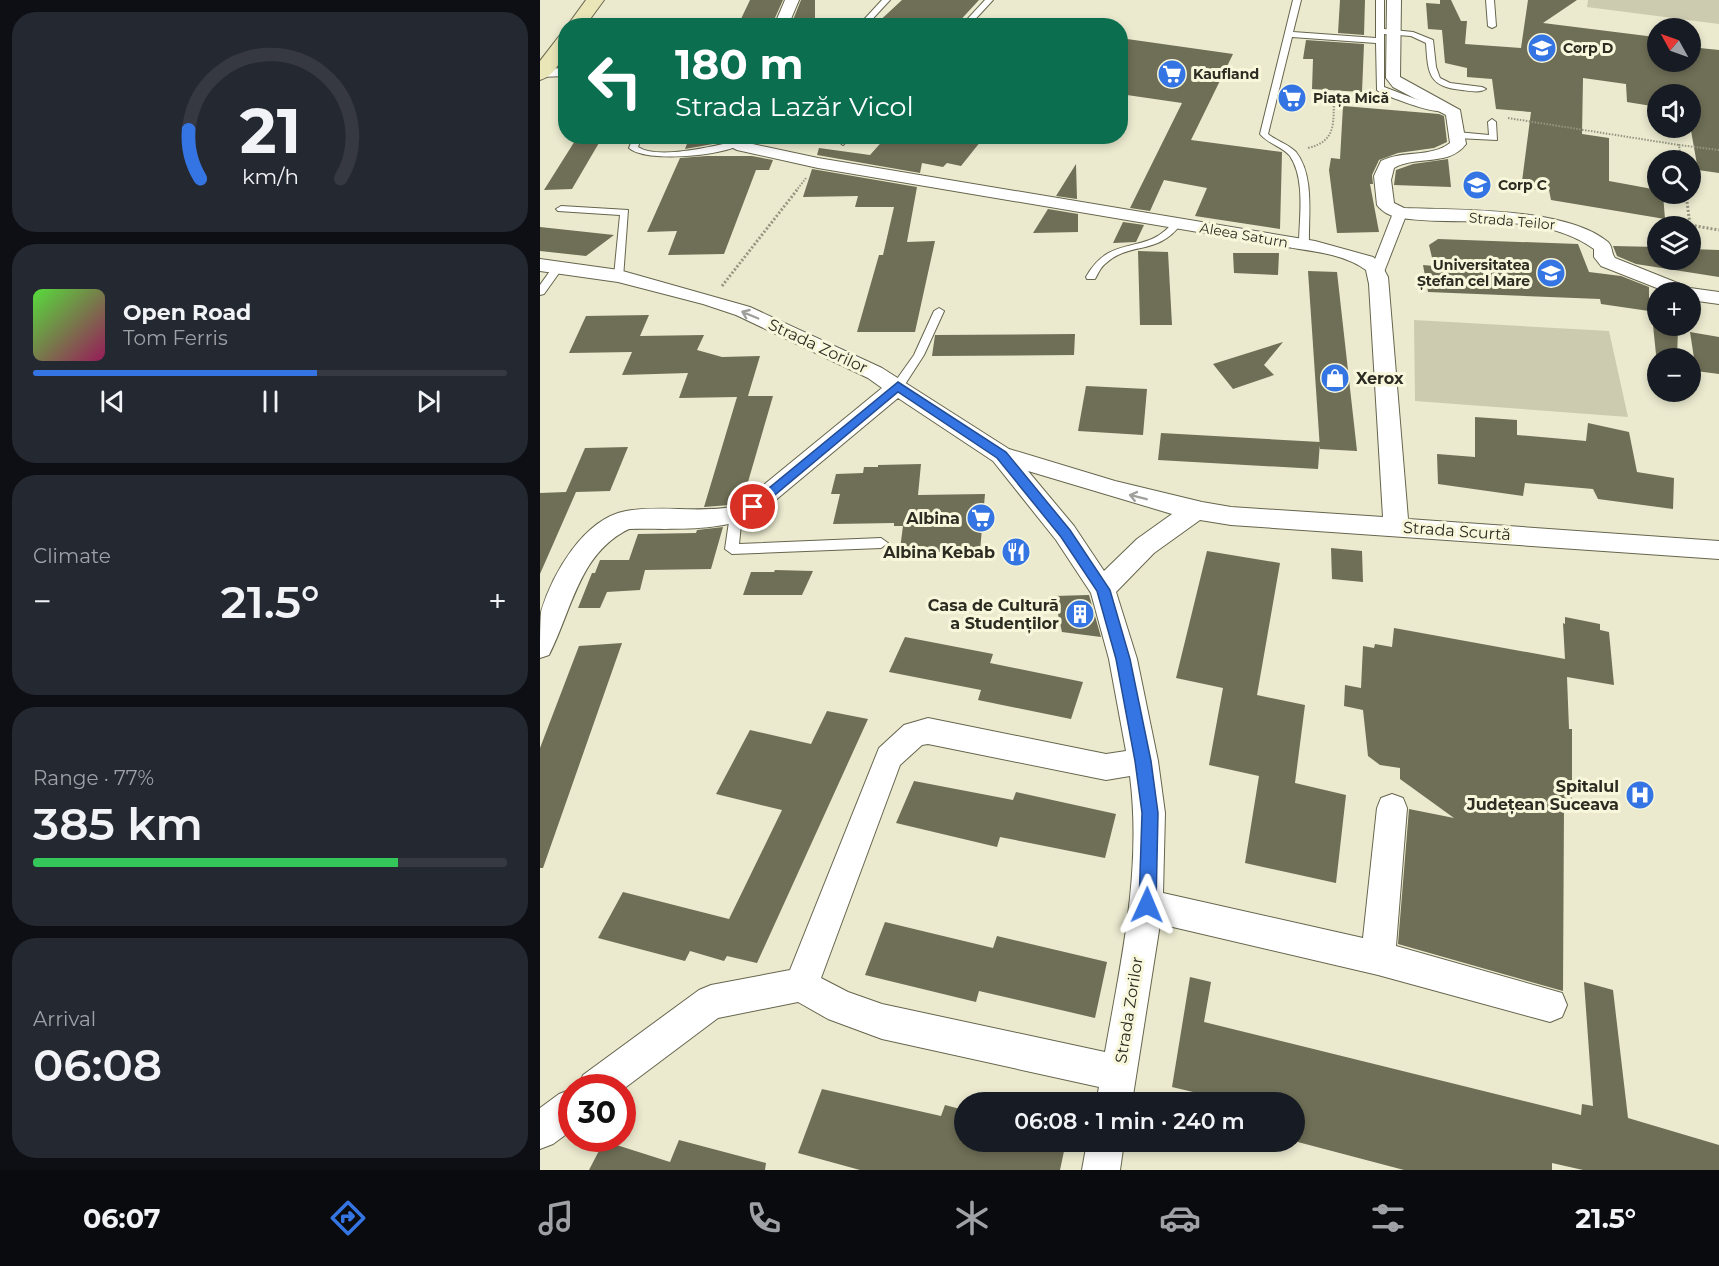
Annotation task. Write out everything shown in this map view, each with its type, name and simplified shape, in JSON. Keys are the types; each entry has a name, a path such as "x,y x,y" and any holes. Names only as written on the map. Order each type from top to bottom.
{"main road":[{"path":"582,18 595,0"},
{"path":"543,66 558,48"}],"street":[{"path":"784,18 792,0"},
{"path":"1394,0 1387,32 1393,78 1398,84 1454,113 1458,144 1453,151 1446,154 1399,159 1388,164 1383,171 1386,206 1395,211 1377,272 1396,526"},
{"path":"543,66 558,70"},
{"name":"Aleea Saturn","path":"742,144 750,149 854,171 1304,245 1359,259 1372,265 1377,272"},
{"name":"Strada Teilor","path":"1395,211 1560,225 1596,240 1603,247 1602,257 1608,262 1658,282"},
{"name":"Strada Zorilor","path":"550,266 618,276 710,300 742,311 823,347 898,386 1001,455 1065,533 1103,590 1123,659 1143,761 1150,813 1147,905 1116,1088"},
{"path":"1701,296 1719,298"},
{"path":"540,647 580,556 594,537 612,525 626,520 736,515 753,507 898,386"},
{"name":"Strada Scurtă","path":"1001,455 1095,486 1195,511 1257,519 1396,526 1719,550"},
{"path":"1103,590 1147,543 1166,528 1195,511"},
{"path":"801,985 889,757 914,734 928,731 1106,767 1143,761"},
{"path":"1378,958 1392,808"},
{"path":"1147,905 1378,958 1550,1005"},
{"path":"615,1074 711,1002 801,985 820,998 857,1013 1116,1088"},
{"path":"540,1131 558,1118"},
{"path":"1101,1170 1104,1152"}],"lane":[{"path":"869,18 886,0"},
{"path":"972,18 989,0"},
{"path":"1296,0 1264,134 1283,145 1294,156 1299,167 1303,191 1304,245"},
{"path":"1380,0 1387,32"},
{"path":"1490,0 1492,26"},
{"path":"1387,32 1380,41 1378,69 1380,88 1385,92 1432,108 1449,109"},
{"path":"1387,32 1413,34 1430,42 1434,76 1439,82 1445,85 1482,89"},
{"path":"1288,34 1380,41"},
{"path":"1457,135 1494,138 1492,122"},
{"path":"635,144 634,151 642,153 690,153 722,144"},
{"path":"561,209 625,212 618,276"},
{"path":"1091,277 1101,262 1109,256 1165,239 1177,223"},
{"path":"540,292 550,266"},
{"path":"898,386 919,355 939,311"},
{"path":"736,515 732,549 881,543"}],"path":[{"path":"1283,145 1304,148 1328,141 1332,132 1334,98 1367,99 1378,69"},
{"path":"1505,118 1719,150"},
{"path":"1679,145 1680,150"},
{"path":"710,300 818,163"},
{"path":"1701,227 1719,230"}],"green space":[{"path":"1588,0 1719,0 1719,24 1701,22 1701,18 1672,18 1587,7"},
{"path":"1414,320 1609,331 1628,417 1415,401"}],"building":[{"path":"750,0 783,0 775,18 741,18"},
{"path":"801,0 815,0 815,18 794,18"},
{"path":"902,0 979,0 962,18 883,18"},
{"path":"1340,0 1365,0 1364,35 1338,33"},
{"path":"1440,0 1451,0 1461,21 1467,21 1465,44 1521,48 1528,0 1577,0 1543,23 1647,36 1647,72 1701,72 1701,48 1719,50 1719,173 1701,170 1701,150 1694,150 1692,138 1701,138 1701,84 1647,84 1647,105 1627,102 1626,84 1583,78 1582,134 1609,138 1609,181 1647,188 1647,204 1664,204 1665,216 1647,216 1551,200 1549,190 1521,189 1531,112 1496,109 1492,79 1467,77 1467,68 1445,63 1442,30 1428,29 1426,3 1440,4"},
{"path":"1128,39 1233,54 1191,140 1282,152 1280,229 1195,216 1207,188 1164,180 1150,211 1130,208 1182,103 1128,95"},
{"path":"1306,40 1364,44 1362,92 1312,89 1313,59 1303,59"},
{"path":"1343,106 1444,116 1447,142 1434,148 1398,153 1379,160 1372,175 1373,184 1370,184 1379,232 1337,233 1329,170 1331,158 1340,159"},
{"path":"573,144 598,144 572,189 544,190"},
{"path":"687,144 713,144 685,149"},
{"path":"880,144 979,144 961,166 947,163 943,167 922,163 920,173 817,155 819,148 870,155"},
{"path":"752,156 773,160 769,170 756,170 724,254 668,255 677,231 647,232 680,158"},
{"path":"1448,159 1451,187 1394,185 1396,170 1413,164"},
{"path":"1076,164 1077,199 1056,196"},
{"path":"812,169 917,187 907,242 935,241 915,332 857,332 879,255 883,255 894,207 855,207 858,196 803,197"},
{"path":"1048,209 1078,214 1078,232 1033,233"},
{"path":"1123,222 1144,225 1136,242 1113,243"},
{"path":"540,227 614,235 586,256 540,251"},
{"path":"1438,239 1578,244 1589,272 1621,276 1647,286 1647,311 1601,304 1600,299 1428,292 1423,265 1434,266 1429,245"},
{"path":"1613,246 1647,247 1647,266 1636,264 1617,256"},
{"path":"1701,249 1719,250 1719,277 1674,270 1701,270"},
{"path":"1138,251 1168,252 1172,325 1140,325"},
{"path":"1233,253 1279,253 1278,275 1234,273"},
{"path":"1308,271 1337,272 1357,451 1320,449"},
{"path":"649,315 640,336 704,335 697,350 722,357 760,356 748,396 773,396 743,499 730,505 704,507 737,397 679,398 688,373 622,375 632,352 569,353 586,316"},
{"path":"1075,334 1074,355 932,356 935,335"},
{"path":"1701,334 1719,337 1719,374 1701,372 1701,348 1692,348 1691,336 1701,336"},
{"path":"1654,336 1678,336 1677,348 1655,348"},
{"path":"1283,342 1264,365 1274,375 1233,389 1213,364"},
{"path":"1086,386 1147,389 1143,435 1078,431"},
{"path":"1475,417 1517,420 1517,435 1586,441 1588,423 1629,432 1637,472 1674,478 1673,509 1598,499 1593,489 1525,483 1523,496 1438,484 1437,454 1475,457"},
{"path":"1161,433 1320,442 1318,469 1158,460"},
{"path":"628,447 610,491 576,492 540,574 540,493 566,492 585,448"},
{"path":"921,464 918,495 985,494 980,551 929,552 929,556 899,557 903,526 894,526 894,523 833,524 840,494 831,494 836,474 863,473 864,467 878,467 878,465"},
{"path":"723,527 711,569 645,570 640,590 607,592 600,608 578,608 592,573 595,573 600,560 629,560 638,534 696,533 697,530"},
{"path":"1331,548 1362,551 1363,582 1332,579"},
{"path":"1207,551 1280,563 1257,695 1305,705 1295,783 1346,795 1336,883 1245,863 1259,776 1209,765 1223,688 1176,678"},
{"path":"775,570 813,571 802,595 743,595 751,572 774,572"},
{"name":"Casa de Cultură a Studenților","path":"1089,595 1101,637 1062,632 1054,596"},
{"path":"1565,617 1600,624 1600,630 1609,632 1614,685 1567,677 1569,729 1572,729 1572,807 1564,805 1563,991 1398,944 1409,809 1454,818 1400,779 1400,768 1380,765 1368,756 1363,710 1344,706 1345,685 1361,688 1363,646 1374,648 1375,644 1392,647 1394,628 1565,659 1563,623 1565,624"},
{"path":"905,637 993,654 990,663 1083,682 1071,719 978,700 981,690 889,672"},
{"path":"622,643 543,868 540,868 540,748 579,646"},
{"path":"827,711 868,719 757,963 727,956 724,961 690,951 685,961 598,938 623,892 729,919 782,810 716,794 750,730 811,744"},
{"path":"914,781 1013,800 1016,792 1116,814 1105,858 1000,837 997,847 896,823"},
{"path":"885,922 993,948 997,936 1107,962 1095,1018 979,991 976,1002 865,975"},
{"path":"1190,977 1211,982 1204,1022 1581,1115 1582,1104 1593,1106 1584,982 1613,990 1628,1118 1719,1145 1719,1170 1583,1170 1552,1163 1552,1170 1404,1170 1305,1144 1305,1092 1193,1092 1172,1087"},
{"path":"822,1089 941,1116 945,1105 954,1107 954,1152 1064,1152 1060,1170 860,1170 798,1153"},
{"path":"679,1140 766,1163 765,1170 589,1170 598,1152 636,1151 670,1162"}],"place":[{"name":"Corp D","path":"1542,48"},
{"name":"Kaufland","path":"1172,74"},
{"name":"Piața Mică","path":"1292,98"},
{"name":"Corp C","path":"1477,185"},
{"name":"Universitatea Ștefan cel Mare","path":"1551,273"},
{"name":"Xerox","path":"1335,378"},
{"name":"Albina","path":"981,518"},
{"name":"Albina Kebab","path":"1016,552"},
{"name":"Casa de Cultură a Studenților","path":"1080,614"},
{"name":"Spitalul Județean Suceava","path":"1640,795"}],"route":[{"path":"753,507 898,386 1001,455 1065,533 1103,590 1123,659 1143,761 1150,813 1147,905"}]}
